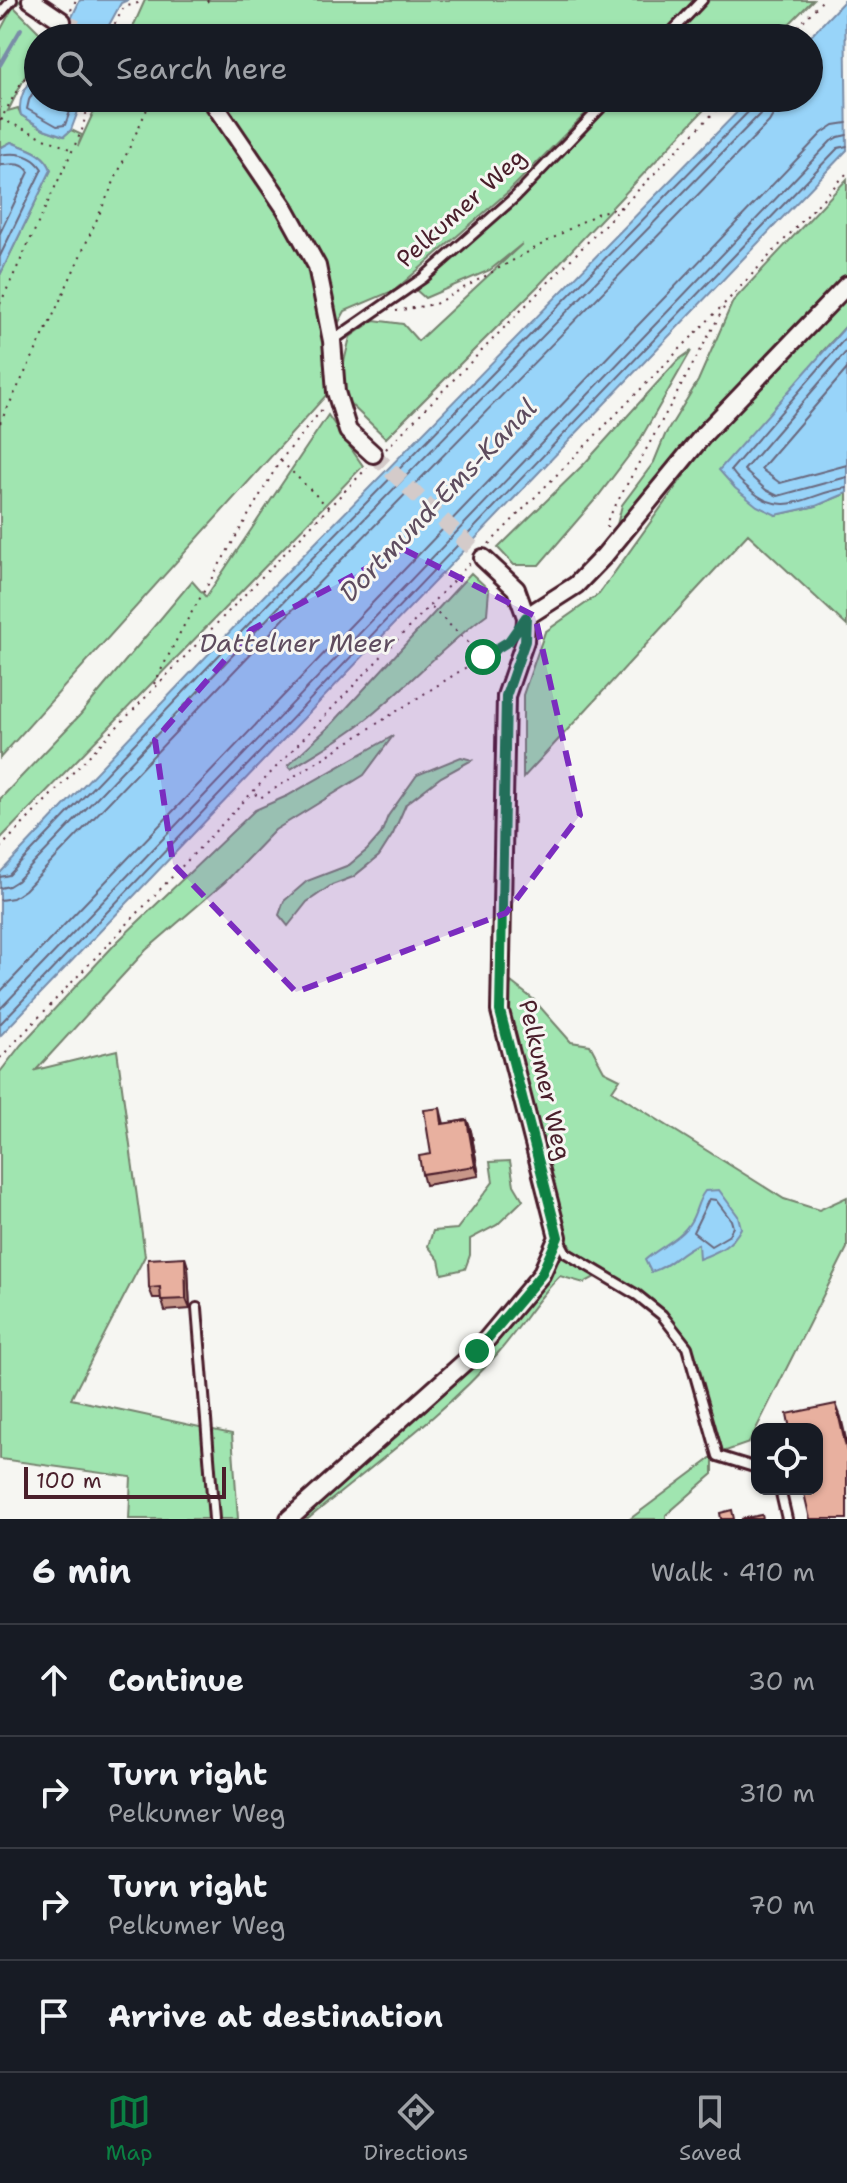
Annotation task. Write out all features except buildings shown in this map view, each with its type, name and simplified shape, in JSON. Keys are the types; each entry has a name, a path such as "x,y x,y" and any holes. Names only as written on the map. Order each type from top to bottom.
{"street":[{"path":"31,0 62,21"},
{"path":"220,112 285,208 317,266 332,341 336,392 348,431 376,456"},
{"path":"480,556 516,589 526,617 576,585 604,556 705,433 847,285"},
{"name":"Pelkumer Weg","path":"526,617 525,641 506,696 500,1011 558,1237"},
{"path":"289,1519 477,1351 541,1275 558,1237"}],"lane":[{"path":"0,14 12,0"},
{"path":"679,24 702,0"},
{"name":"Pelkumer Weg","path":"332,341 423,278 515,197 597,112"},
{"path":"558,1237 566,1253 637,1295 662,1315 687,1347 718,1456 751,1466"},
{"path":"197,1308 214,1519"},
{"path":"781,1495 787,1519"}],"path":[{"path":"115,24 124,7 140,0"},
{"path":"800,24 823,0"},
{"path":"24,79 0,120 72,150"},
{"path":"0,304 82,130 86,112"},
{"path":"0,423 52,318 146,112"},
{"path":"0,848 376,456 715,112"},
{"path":"0,1058 847,173"},
{"path":"394,312 435,304 598,213 623,207"},
{"path":"607,531 608,519 728,300"},
{"path":"152,688 182,629 280,461 336,392"},
{"path":"280,461 328,508"},
{"path":"430,606 483,657"},
{"path":"254,793 260,798 509,641"}],"highlighted area":[{"path":"403,549 535,616 580,815 506,913 296,992 173,864 155,740 251,630"}],"green space":[{"path":"0,0 21,0 14,7 31,24 24,24 24,79 8,111 18,108 21,115 44,129 64,136 71,130 82,135 78,146 94,112 587,112 509,191 395,290 345,311 326,346 330,391 0,758 0,275 51,170 40,155 29,149 11,142 0,148 0,31 13,7"},
{"path":"145,0 695,0 673,24 134,24"},
{"path":"709,0 813,0 789,24 686,24"},
{"path":"604,112 702,112 538,286 386,438 345,399 343,366 350,337 374,320 403,324 418,341 522,244 490,270 425,298 416,290 523,197"},
{"path":"847,179 847,279 621,529 617,525 622,505 654,462 665,435 698,381 733,301"},
{"path":"847,297 847,325 821,353 776,515 816,506 847,493 847,626 748,534 523,778 523,695 545,632 599,594 713,435"},
{"path":"691,351 637,445 599,495 539,565 514,565 498,548 585,463 677,361"},
{"path":"328,415 363,466 0,839 0,799 80,715 192,581 206,597"},
{"path":"471,573 489,590 487,614 364,721 291,769 288,765 331,725"},
{"path":"393,736 364,775 275,830 225,882 146,950 36,1070 117,1050 145,1256 71,1399 232,1434 238,1519 129,1519 131,1477 0,1459 0,1072 21,1045 118,941 255,810 287,796"},
{"path":"461,757 472,760 441,777 406,804 379,856 353,877 332,885 307,902 288,926 279,915 284,901 307,881 349,865 367,850 381,834 388,816 417,775"},
{"path":"511,982 534,1000 571,1042 590,1045 604,1071 620,1079 612,1091 784,1199 819,1210 847,1197 847,1248 759,1423 751,1423 749,1443 723,1452 690,1343 661,1309 633,1287 571,1249 562,1226 505,1014"},
{"path":"510,1161 514,1185 523,1200 497,1225 470,1239 470,1255 465,1269 442,1274 439,1260 428,1246 433,1231 457,1229 493,1182 490,1162"},
{"path":"563,1255 597,1276 584,1283 560,1276 498,1353 454,1398 308,1519 297,1519 546,1276"},
{"path":"713,1457 713,1474 666,1515 666,1519 630,1519"}],"water":[{"path":"80,0 128,0 121,3 110,24 69,24"},
{"name":"Dattelner Meer","path":"845,0 847,150 0,1036 0,873 279,580 737,112 823,112 822,24"},
{"path":"24,92 24,112 78,112 71,130 64,136 44,129 21,115"},
{"path":"11,142 40,155 51,170 0,275 0,148"},
{"path":"847,325 847,493 816,506 776,515 757,506 719,470"},
{"path":"719,1190 738,1216 741,1228 729,1244 699,1259 698,1244 651,1272 645,1260 687,1227 705,1191"}],"waterway":[{"path":"0,65 21,29"}],"tunnel":[{"path":"62,21 69,24"},
{"path":"373,454 483,558"}],"route":[{"path":"477,1351 541,1275 558,1237 500,1011 506,696 525,641 526,617 509,641 483,657"}],"water label":[{"name":"Dortmund-Ems-Kanal","path":"438,500"}]}
